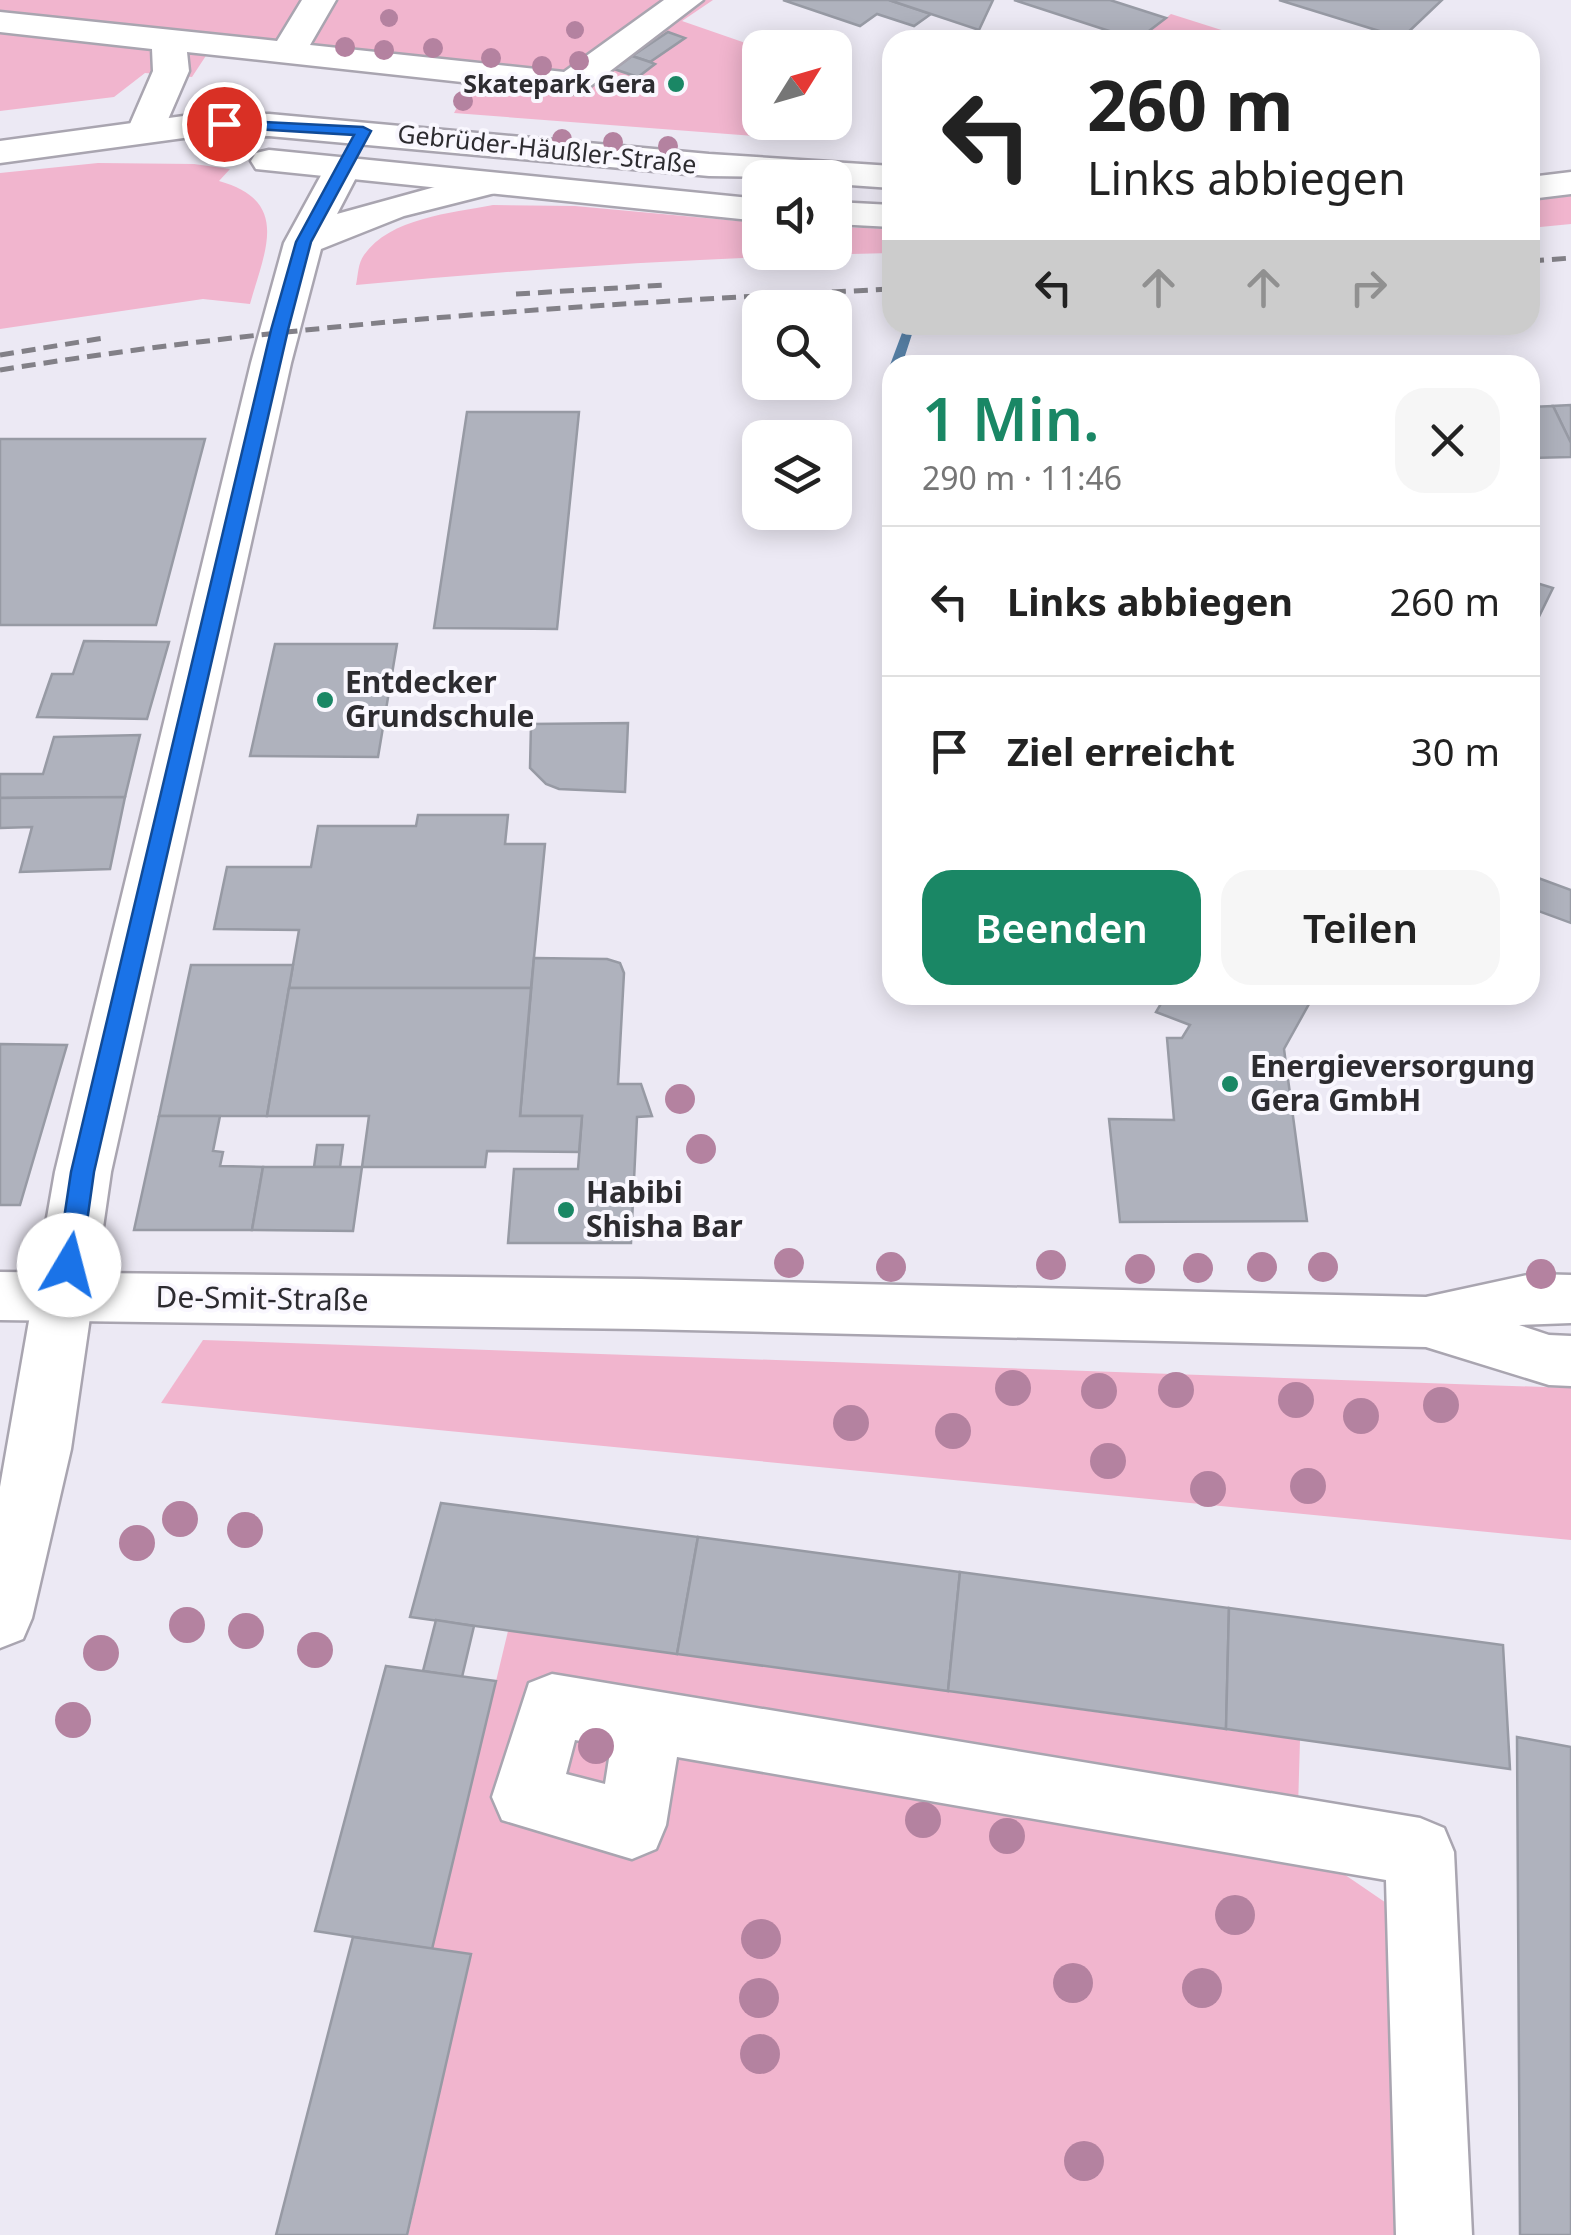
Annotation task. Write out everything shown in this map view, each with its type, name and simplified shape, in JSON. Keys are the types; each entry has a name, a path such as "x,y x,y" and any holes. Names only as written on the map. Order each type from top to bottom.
{"main road":[{"path":"289,51 320,0"},
{"path":"0,22 571,83 686,0"},
{"path":"146,131 171,70 168,40"},
{"name":"Gebrüder-Häußler-Straße","path":"0,152 224,124 363,131 709,166 882,176"},
{"path":"0,1618 40,1450 83,1172 271,364 304,242 363,131"},
{"name":"Gebrüder-Häußler-Straße","path":"82,142 742,208"},
{"path":"1540,152 1571,149"},
{"path":"1540,187 1571,183"},
{"path":"304,242 340,224 393,207 482,185"},
{"path":"852,215 882,216"},
{"name":"De-Smit-Straße","path":"0,1296 1426,1322"},
{"path":"1426,1322 1532,1298 1571,1299"},
{"path":"1426,1322 1549,1360 1571,1361"},
{"path":"649,1721 1420,1852 1434,2235"}],"shaded area":[{"path":"0,0 713,0 682,21 742,42 742,135 454,113 473,78 211,48 192,77 145,73 114,97 0,111"},
{"path":"1171,14 1221,30 1151,30"},
{"path":"98,163 194,164 230,169 219,181 242,190 256,201 267,230 250,304 203,299 0,329 0,173"},
{"path":"1571,196 1571,224 1540,227 1540,200"},
{"path":"493,205 575,206 742,221 742,258 356,285 359,265 375,243 423,219"},
{"path":"852,228 882,229 882,253 852,254"},
{"path":"203,1340 1571,1388 1571,1540 161,1403"},
{"path":"508,1631 1300,1740 1297,1842 1395,1909 1394,2235 408,2235 471,1955 432,1949"}],"building":[{"path":"783,0 889,0 931,14 914,26 877,14 860,26"},
{"path":"889,0 993,0 979,30"},
{"path":"1014,0 1110,0 1166,18 1150,30 1106,30"},
{"path":"1279,0 1442,0 1410,30 1376,30"},
{"path":"668,32 685,38 650,62 632,56"},
{"path":"632,56 655,64 638,77 614,69"},
{"path":"1571,405 1571,443 1553,406"},
{"path":"1553,406 1571,443 1571,457 1540,458 1540,407"},
{"path":"467,412 579,412 557,629 434,628"},
{"path":"0,439 205,439 156,625 0,625"},
{"path":"1540,584 1553,588 1540,615"},
{"path":"84,641 169,642 147,719 37,717 52,674 73,674"},
{"name":"Entdecker Grundschule","path":"275,644 397,644 378,757 250,756"},
{"path":"628,723 625,792 559,789 546,784 530,768 531,724"},
{"path":"140,735 125,797 0,798 0,774 43,774 54,737"},
{"path":"125,797 110,869 20,872 32,827 0,828 0,798"},
{"path":"418,815 508,815 505,844 545,844 531,988 289,988 299,930 214,929 227,867 311,867 318,826 416,826"},
{"path":"1540,879 1571,890 1571,923 1540,912"},
{"path":"534,958 607,959 620,963 624,973 618,1084 641,1084 652,1116 637,1117 631,1243 508,1243 514,1169 578,1169 582,1116 520,1116"},
{"path":"191,965 293,965 267,1116 159,1116"},
{"path":"289,988 531,988 520,1116 582,1116 579,1152 487,1151 485,1167 362,1167 369,1116 267,1116"},
{"name":"Energieversorgung Gera GmbH","path":"1160,1005 1308,1005 1284,1049 1307,1221 1120,1222 1109,1119 1174,1120 1167,1038 1182,1038 1190,1025 1156,1012"},
{"path":"0,1044 67,1045 20,1205 0,1205"},
{"path":"159,1116 220,1116 213,1151 223,1152 220,1166 263,1167 252,1230 134,1230"},
{"path":"317,1145 343,1145 340,1167 314,1167"},
{"path":"263,1167 362,1167 353,1231 252,1230"},
{"path":"441,1503 698,1537 677,1654 410,1617"},
{"path":"698,1537 960,1572 948,1691 677,1654"},
{"path":"960,1572 1229,1608 1226,1729 948,1691"},
{"path":"1229,1608 1503,1645 1510,1769 1226,1729"},
{"path":"436,1620 474,1626 462,1677 423,1671"},
{"path":"386,1666 496,1681 432,1949 315,1931"},
{"path":"1517,1737 1571,1747 1571,2235 1520,2235"},
{"path":"353,1937 471,1954 407,2235 276,2235"}],"waterway":[{"path":"900,355 906,335"}],"railway":[{"path":"1540,260 1571,258"},
{"path":"516,294 666,285"},
{"path":"0,370 333,327 668,301 882,290"},
{"path":"0,355 104,338"}],"place":[{"name":"Skatepark Gera","path":"676,84"},
{"name":"Entdecker Grundschule","path":"325,700"},
{"name":"Energieversorgung Gera GmbH","path":"1230,1084"},
{"name":"Habibi Shisha Bar","path":"566,1210"}],"route":[{"path":"69,1265 83,1172 280,330 304,242 363,131 224,124"}]}
